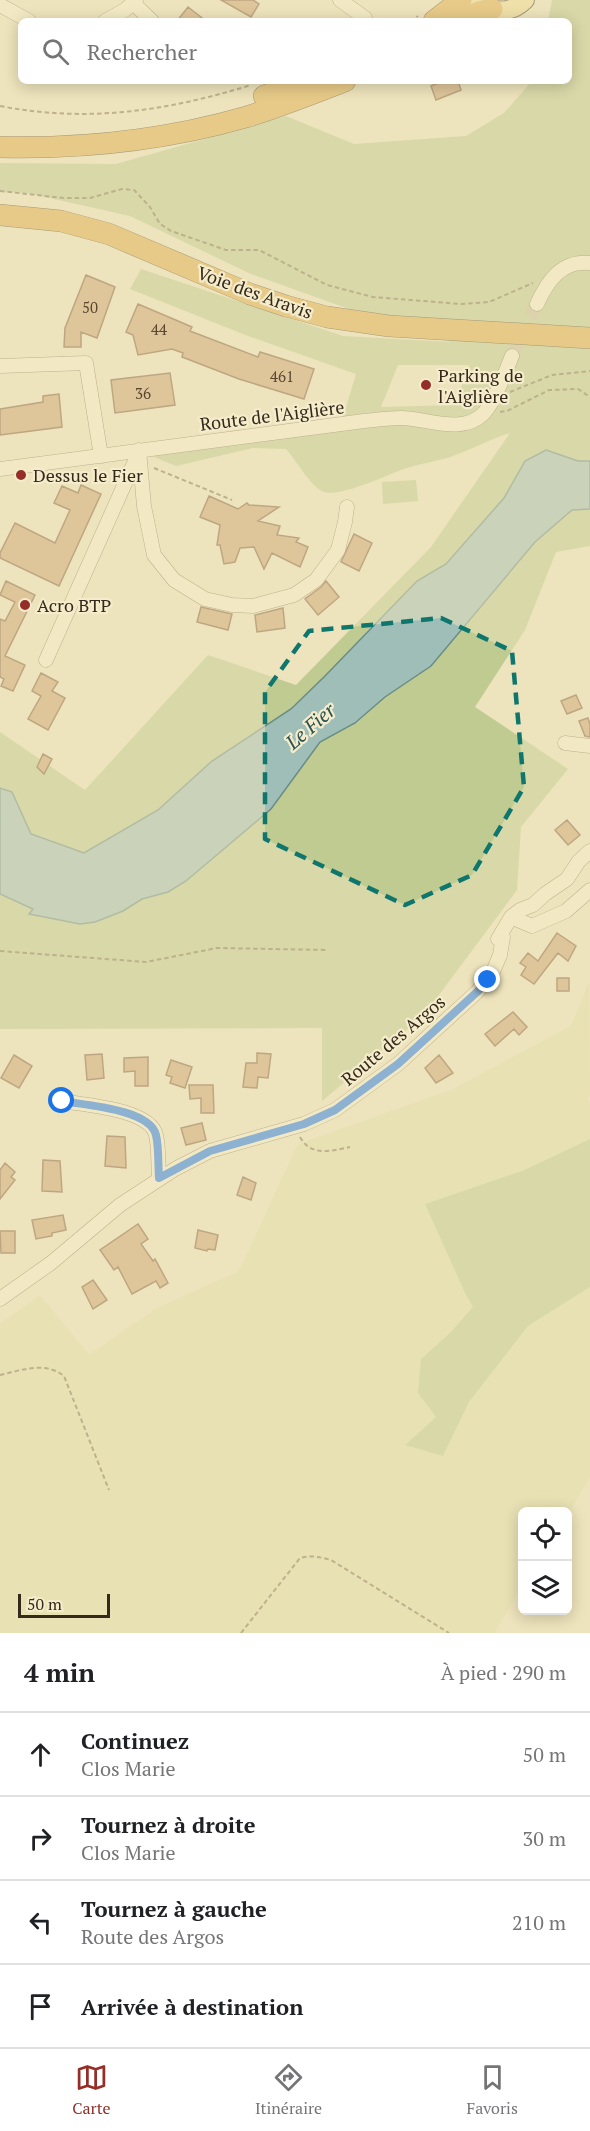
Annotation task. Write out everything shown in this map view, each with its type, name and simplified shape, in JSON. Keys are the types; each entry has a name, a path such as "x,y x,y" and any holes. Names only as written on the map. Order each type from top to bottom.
{"highway":[{"path":"438,18 461,0"},
{"path":"466,18 479,12 494,10"},
{"path":"0,134 61,133 141,126 210,112 295,84"},
{"path":"0,147 104,144 182,133 246,117 337,84"},
{"name":"Voie des Aravis","path":"0,215 61,221 109,234 250,294 327,317 389,326 590,338"}],"main road":[{"path":"494,10 514,8 525,0"}],"street":[{"path":"340,0 365,18"},
{"path":"110,18 135,1 149,18"},
{"path":"0,5 24,18"},
{"path":"537,304 546,285 557,273 572,266 590,262"},
{"path":"482,415 512,356"},
{"path":"0,366 86,363 100,456"},
{"name":"Route de l'Aiglière","path":"0,469 100,456 140,457 373,420 402,418 451,424 470,422 482,415"},
{"path":"140,457 144,506 154,555 174,580 205,599 232,605 253,606 294,594 316,580 338,550 347,507"},
{"path":"46,660 140,457"},
{"path":"565,743 590,746"},
{"name":"Route des Argos","path":"0,1299 51,1263 120,1205 159,1178 210,1151 294,1127 335,1110 398,1064 477,992 492,974 499,935 502,934 522,902 534,895 545,894 567,879 579,861 590,851"},
{"path":"515,913 532,926 566,911 590,890"},
{"path":"62,1101 133,1114 151,1125 156,1134 159,1178"}],"path":[{"path":"0,106 49,114 88,115 150,110 204,99 253,84"},
{"path":"0,191 63,198 90,198 122,189 134,190 150,207 160,224 171,231 226,250 259,250 327,285 373,297 461,304 489,302 557,273"},
{"path":"491,401 552,375 590,371"},
{"path":"482,415 507,411 549,390 578,389 590,397"},
{"path":"140,457 232,500"},
{"path":"0,951 147,962 217,948 328,950"},
{"path":"294,1127 304,1145 324,1153 350,1147"},
{"path":"0,1375 34,1367 57,1370 64,1376 110,1490"},
{"path":"241,1633 300,1558 314,1557 331,1560 449,1633"}],"highlighted area":[{"path":"441,618 512,651 524,787 472,875 405,905 265,839 265,692 309,631"}],"shaded area":[{"path":"589,982 590,1096 587,1098 590,1103 590,1139 522,1171 465,1293 474,1307 450,1333 418,1393 436,1417 406,1444 443,1456 469,1402 528,1326 590,1287 590,1477 572,1507 518,1507 518,1593 494,1633 0,1633 0,1324 40,1295 89,1355 157,1308 239,1271 298,1144 451,1090 571,1026"}],"green space":[{"path":"552,0 590,0 590,461 578,461 546,450 590,500 590,546 556,552 525,630 475,707 568,769 521,827 517,890 424,1015 322,1101 322,1028 0,1029 0,732 85,790 208,655 296,685 431,547 510,433 450,457 407,468 349,489 329,493 322,491 312,483 286,449 253,448 176,466 154,457 151,452 340,427 356,374 248,336 130,289 141,269 343,336 452,342 377,319 251,274 130,216 27,193 0,192 0,163 116,164 286,116 354,144 466,136 504,113 529,84 572,84 572,18 549,18","holes":["398,365 469,365 455,405 381,407"]},
{"path":"416,480 418,501 383,504 382,482"},
{"path":"590,1139 590,1287 528,1326 469,1402 443,1456 405,1445 436,1417 418,1393 421,1359 450,1333 473,1307 425,1204 522,1171"}],"water":[{"name":"Le Fier","path":"546,450 578,461 590,461 590,509 572,510 535,542 431,666 385,697 355,723 320,742 271,809 186,881 168,892 142,899 123,911 95,922 80,924 29,914 33,909 0,894 0,788 12,792 31,834 84,853 158,810 212,761 291,709 417,581 446,564 504,498 525,461"}],"building":[{"path":"221,0 253,0 259,4 251,17"},
{"path":"188,7 202,18 179,18"},
{"path":"459,84 461,90 436,100 431,86"},
{"path":"86,275 115,287 97,338 81,332 81,347 64,347 65,328"},
{"path":"138,304 192,327 190,331 258,357 260,352 314,369 304,399 239,379 182,357 183,353 172,349 138,355 133,335 126,332"},
{"path":"170,373 175,405 115,413 111,380"},
{"path":"59,394 62,427 0,435 0,409 43,402 43,396"},
{"path":"81,485 101,494 59,586 0,558 0,553 15,523 55,543 70,510 54,503 62,486 78,493"},
{"path":"209,496 238,509 247,503 279,507 258,521 280,526 277,535 299,538 296,542 308,547 300,567 272,553 264,569 254,547 240,548 235,562 224,564 220,545 217,545 220,525 200,517"},
{"path":"354,534 372,543 359,571 341,562"},
{"path":"6,581 35,595 5,656 25,665 13,691 1,686 4,679 0,677 0,619 5,621 15,602 0,595"},
{"path":"326,581 339,597 318,615 305,599"},
{"path":"201,607 232,614 228,630 197,622"},
{"path":"283,608 285,628 257,632 255,615"},
{"path":"41,673 58,682 52,691 65,698 48,730 28,719 41,696 32,691"},
{"path":"576,695 582,708 567,714 561,701"},
{"path":"588,718 590,737 585,736 579,721"},
{"path":"43,754 52,759 44,774 37,767"},
{"path":"567,820 580,835 568,845 555,830"},
{"path":"557,933 576,946 568,961 558,953 534,984 521,975 526,967 520,963 528,953 538,961"},
{"path":"557,978 569,978 569,991 557,991"},
{"path":"513,1012 527,1027 519,1035 514,1029 495,1046 485,1034"},
{"path":"257,1053 271,1054 268,1078 258,1077 257,1088 243,1087 246,1063 257,1063"},
{"path":"102,1054 104,1078 87,1080 85,1055"},
{"path":"14,1055 32,1066 19,1088 1,1078"},
{"path":"439,1055 453,1073 436,1083 425,1068"},
{"path":"148,1057 148,1086 135,1086 135,1071 124,1072 124,1058"},
{"path":"171,1060 192,1067 185,1088 170,1083 172,1077 166,1075"},
{"path":"189,1085 213,1085 214,1113 201,1113 201,1098 190,1099"},
{"path":"202,1123 206,1140 186,1145 181,1128"},
{"path":"107,1136 125,1137 126,1168 105,1166"},
{"path":"43,1160 60,1161 62,1192 42,1191"},
{"path":"5,1163 15,1172 11,1177 15,1180 0,1199 0,1170"},
{"path":"243,1177 256,1183 251,1200 237,1195"},
{"path":"63,1215 66,1230 36,1239 32,1220"},
{"path":"138,1224 148,1239 141,1244 153,1261 155,1259 168,1283 160,1288 156,1281 132,1294 118,1267 114,1270 100,1250"},
{"path":"198,1230 218,1235 215,1250 195,1248"},
{"path":"0,1231 15,1231 15,1253 1,1253"},
{"path":"93,1280 107,1300 93,1309 82,1287"}],"tunnel":[{"path":"512,356 537,304"}],"place":[{"name":"Parking de l'Aiglière","path":"426,385"},
{"name":"Dessus le Fier","path":"21,475"},
{"name":"Acro BTP","path":"25,605"}],"route":[{"path":"62,1101 133,1114 151,1125 156,1134 159,1178 210,1151 304,1124 335,1110 398,1064 488,980"}]}
